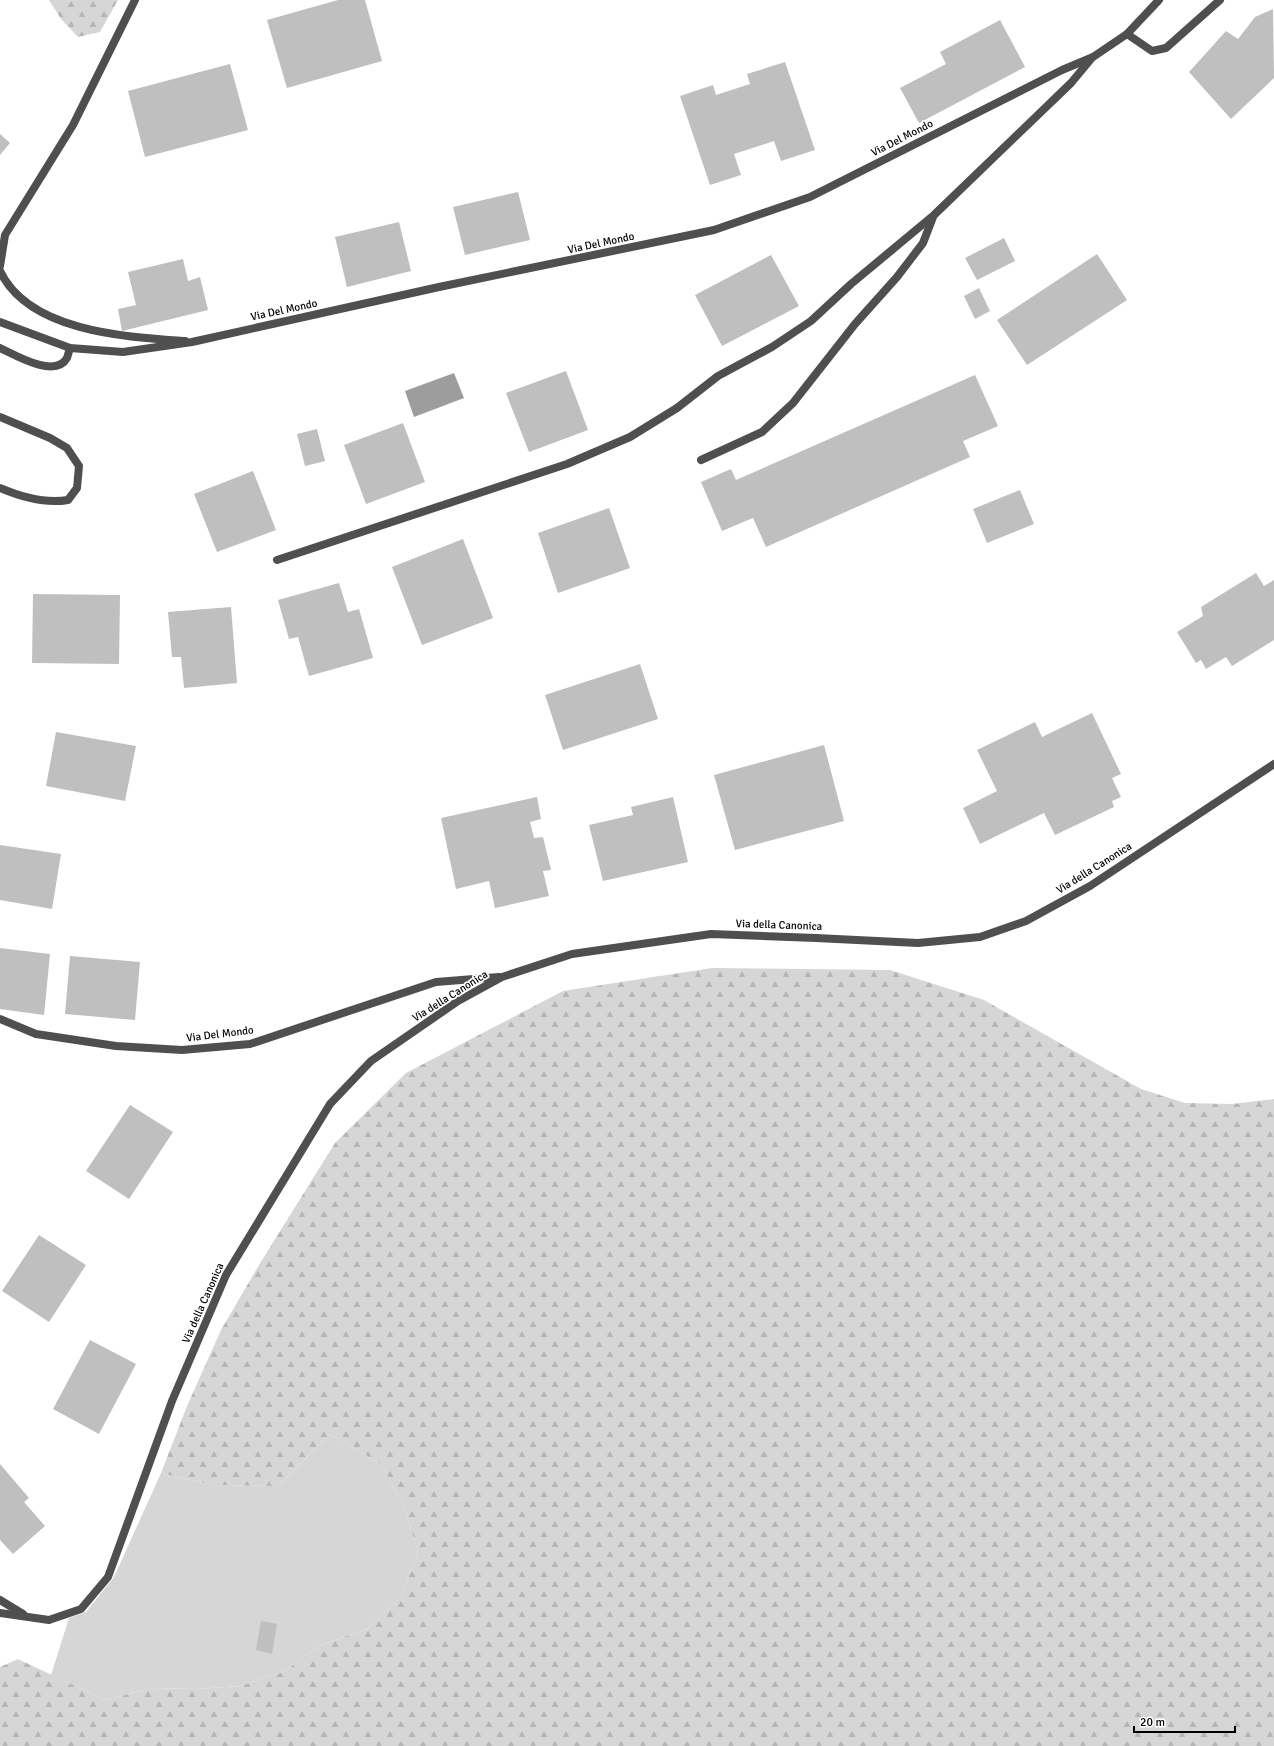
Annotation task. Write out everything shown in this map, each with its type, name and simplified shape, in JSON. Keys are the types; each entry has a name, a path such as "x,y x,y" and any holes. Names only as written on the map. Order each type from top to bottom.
{"street":[{"path":"0,266 5,235 73,125 135,0"},
{"name":"Via Del Mondo","path":"0,322 70,348 123,352 192,342 439,287 714,230 810,197 1062,70 1093,57 1127,34 1158,0"},
{"path":"1127,34 1152,51 1166,48 1220,0"},
{"path":"277,560 567,464 630,437 677,408 718,376 772,346 812,321 851,284 934,215 1071,83 1093,57"},
{"path":"701,460 762,432 793,403 855,324 897,277 923,243 934,215"},
{"path":"0,271 4,279 16,294 31,307 67,323 126,337 192,342"},
{"path":"0,348 40,366 57,365 67,359 70,348"},
{"path":"0,418 50,438 67,448 78,466 77,488 68,500 55,502 18,495 0,488"},
{"name":"Via della Canonica","path":"0,1613 49,1620 81,1609 108,1577 172,1401 226,1275 330,1104 371,1061 458,1001 502,977 572,954 711,934 918,944 980,937 1026,921 1090,886 1274,764"},
{"name":"Via Del Mondo","path":"0,1019 36,1034 116,1046 190,1049 250,1044 436,982 502,977"},
{"name":"Via della Canonica","path":"0,1600 27,1616"}],"green space":[{"path":"49,0 118,0 100,32 78,37 61,19"},
{"path":"712,968 890,970 984,1000 1141,1089 1185,1103 1232,1104 1274,1099 1274,1746 0,1746 0,1667 18,1659 105,1700 151,1688 195,1689 240,1686 283,1672 321,1645 367,1629 401,1597 418,1552 404,1506 381,1464 330,1434 278,1486 212,1485 161,1473 187,1406 221,1330 259,1265 335,1143 406,1073 563,991"},
{"path":"330,1434 381,1464 404,1506 418,1552 401,1597 367,1629 321,1645 283,1672 240,1686 195,1689 151,1688 105,1700 51,1675 69,1618 86,1612 114,1577 161,1473 212,1485 278,1486"}],"shaded area":[{"path":"454,373 464,398 414,417 405,391"}],"building":[{"path":"338,0 365,0 382,61 287,88 267,20"},
{"path":"1273,9 1274,78 1231,119 1189,72 1226,31 1238,39 1255,17"},
{"path":"1000,20 1025,67 919,123 900,88 946,64 940,52"},
{"path":"785,62 815,150 781,161 774,141 734,154 741,175 710,185 680,96 713,85 716,95 750,84 747,74"},
{"path":"230,64 248,130 145,157 128,91"},
{"path":"0,134 10,143 0,155"},
{"path":"518,192 530,240 465,255 453,207"},
{"path":"399,222 411,271 347,287 335,237"},
{"path":"1004,238 1015,261 977,280 965,258"},
{"path":"1097,254 1127,300 1027,365 997,320"},
{"path":"771,255 799,306 722,346 695,295"},
{"path":"183,259 188,281 200,277 208,310 122,331 118,309 136,305 128,272"},
{"path":"979,288 990,311 975,319 964,296"},
{"path":"566,371 588,430 529,452 506,393"},
{"path":"975,375 998,426 963,441 970,457 766,547 753,518 722,531 701,482 731,469 736,480"},
{"path":"403,423 425,482 366,504 344,445"},
{"path":"317,429 325,461 305,466 297,434"},
{"path":"253,471 276,530 217,552 194,494"},
{"path":"1020,490 1034,524 987,543 973,509"},
{"path":"609,508 630,568 558,593 538,533"},
{"path":"463,539 493,618 422,645 392,567"},
{"path":"1256,573 1264,586 1274,580 1274,640 1232,666 1226,657 1206,669 1201,660 1196,663 1177,632 1203,616 1201,607"},
{"path":"339,583 348,612 359,609 373,658 309,676 298,637 289,639 278,600"},
{"path":"33,594 120,595 119,664 32,663"},
{"path":"231,607 237,683 184,688 181,657 172,657 168,612"},
{"path":"640,664 658,719 563,750 545,695"},
{"path":"1092,713 1121,774 1112,778 1121,797 1112,801 1114,807 1055,835 1044,813 980,844 963,808 997,791 977,750 1035,722 1042,737"},
{"path":"56,732 136,746 125,801 46,786"},
{"path":"824,745 844,821 735,850 714,775"},
{"path":"537,797 541,819 530,822 534,838 543,837 551,870 543,871 549,896 495,908 489,881 456,889 441,818"},
{"path":"673,797 688,862 603,881 589,825 633,815 631,807"},
{"path":"0,845 61,854 52,909 0,900"},
{"path":"0,948 50,954 44,1015 0,1009"},
{"path":"70,956 140,962 135,1020 65,1014"},
{"path":"130,1105 173,1132 129,1199 86,1171"},
{"path":"39,1235 86,1265 49,1322 2,1291"},
{"path":"90,1340 136,1364 99,1434 53,1409"},
{"path":"0,1464 29,1498 24,1502 45,1526 13,1554 0,1540"},
{"path":"261,1621 277,1624 272,1654 256,1650"}]}
